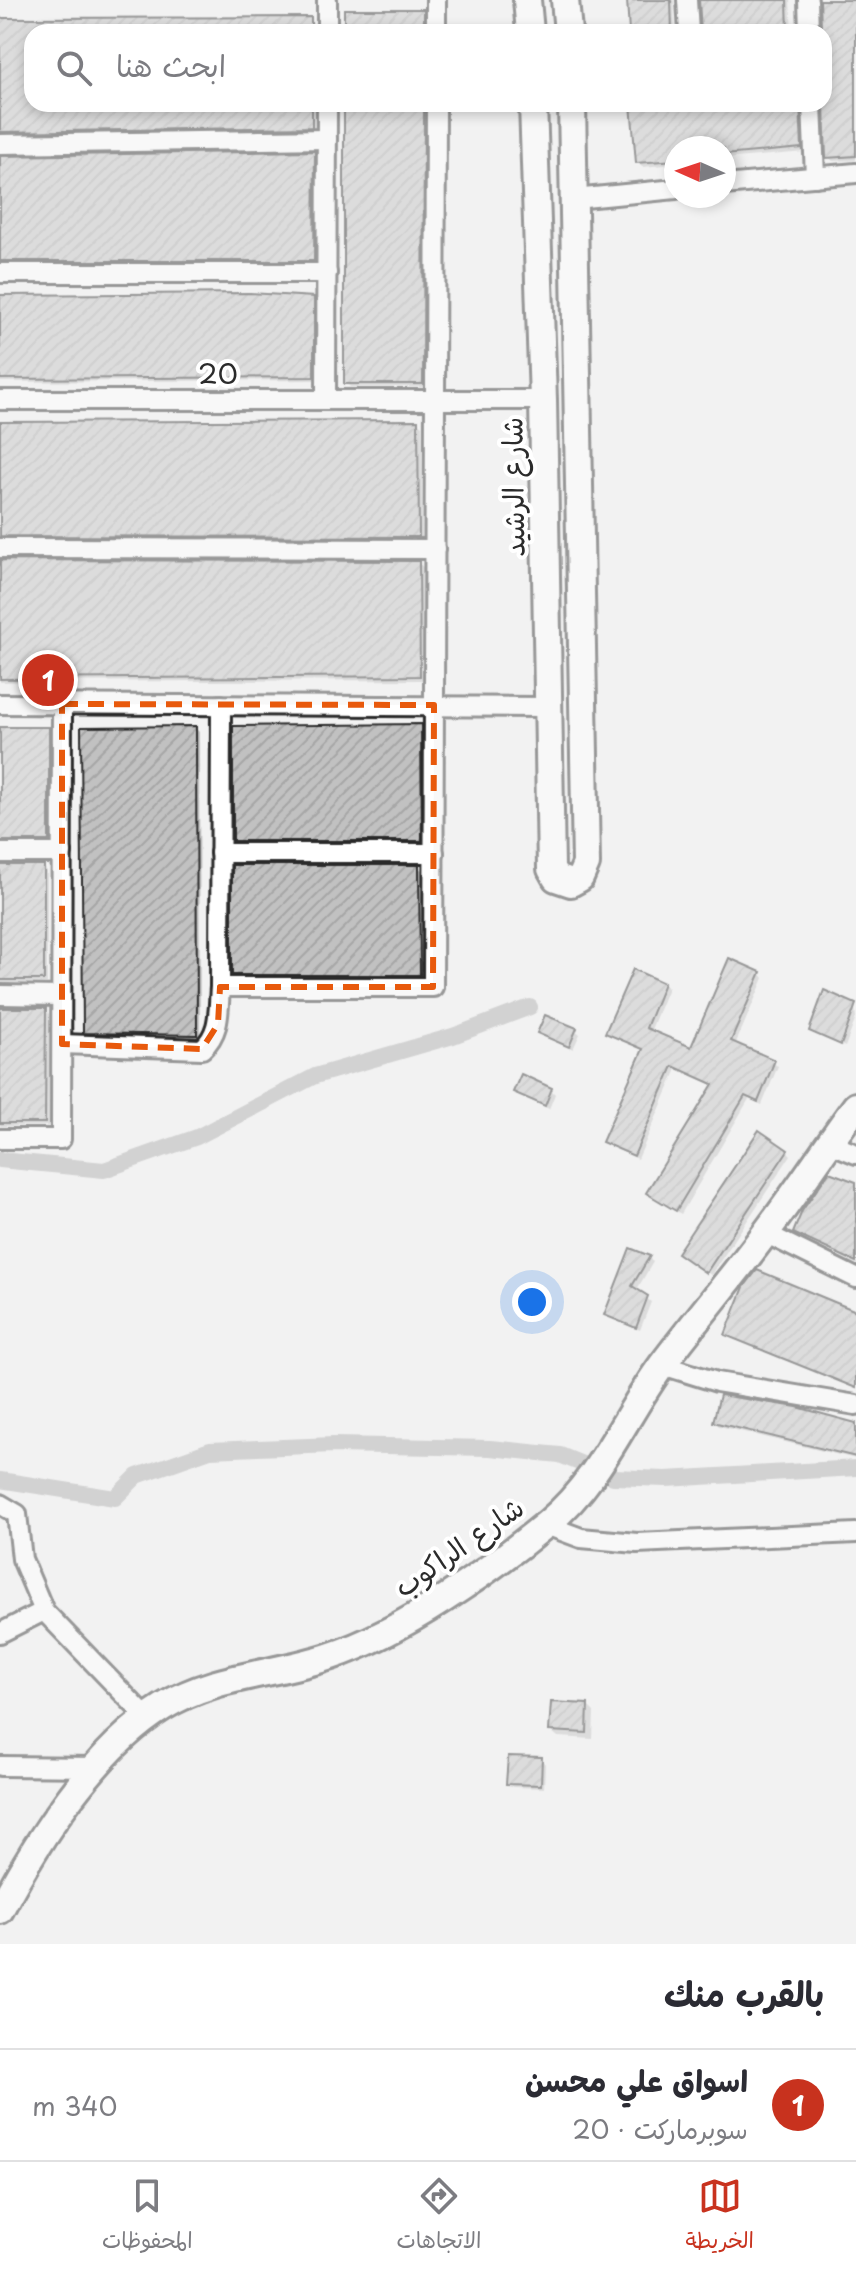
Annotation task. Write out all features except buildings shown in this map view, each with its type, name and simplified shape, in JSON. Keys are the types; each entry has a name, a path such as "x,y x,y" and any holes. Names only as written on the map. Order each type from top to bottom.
{"street":[{"path":"327,0 327,24"},
{"path":"436,0 436,24"},
{"path":"527,0 529,24"},
{"path":"565,0 567,24"},
{"path":"687,0 688,24"},
{"path":"808,0 809,24"},
{"path":"326,400 327,112"},
{"path":"220,987 433,987 436,112"},
{"name":"شارع الرشيد","path":"533,112 543,400 551,869 556,878 571,883 583,874 586,864 577,400"},
{"path":"543,400 577,400 572,112"},
{"path":"812,112 815,177"},
{"path":"0,144 327,139"},
{"path":"736,184 856,173"},
{"path":"574,199 664,190"},
{"path":"0,273 327,273"},
{"name":"20","path":"0,400 543,400"},
{"path":"0,548 435,549"},
{"path":"0,704 548,707"},
{"path":"0,1139 61,1139 62,704"},
{"path":"62,1044 202,1049 213,1039 218,1024 220,987 221,705"},
{"path":"0,853 62,853"},
{"path":"220,853 434,853"},
{"path":"0,995 61,996"},
{"name":"شارع الراكوب","path":"0,1910 38,1845 98,1767 147,1718 177,1698 211,1684 284,1670 363,1644 435,1604 546,1525 588,1481 662,1365 765,1233 856,1106"},
{"path":"829,1143 856,1154"},
{"path":"765,1233 856,1278"},
{"path":"662,1365 717,1382 856,1405"},
{"path":"0,1504 17,1514 22,1559 44,1611 147,1718"},
{"path":"546,1525 581,1538 637,1543 856,1533"},
{"path":"0,1633 44,1611"},
{"path":"0,1766 98,1767"}],"highlighted area":[{"path":"62,704 434,705 433,987 220,987 218,1024 202,1049 62,1044"}],"waterway":[{"path":"0,1160 104,1170 197,1137 315,1076 453,1036 530,1007"},
{"path":"0,1480 115,1498 137,1476 210,1450 334,1445 490,1448 560,1455 587,1466"},
{"path":"613,1477 666,1479 856,1468"}],"place":[{"name":"اسواق علي محسن","path":"48,680"}]}
